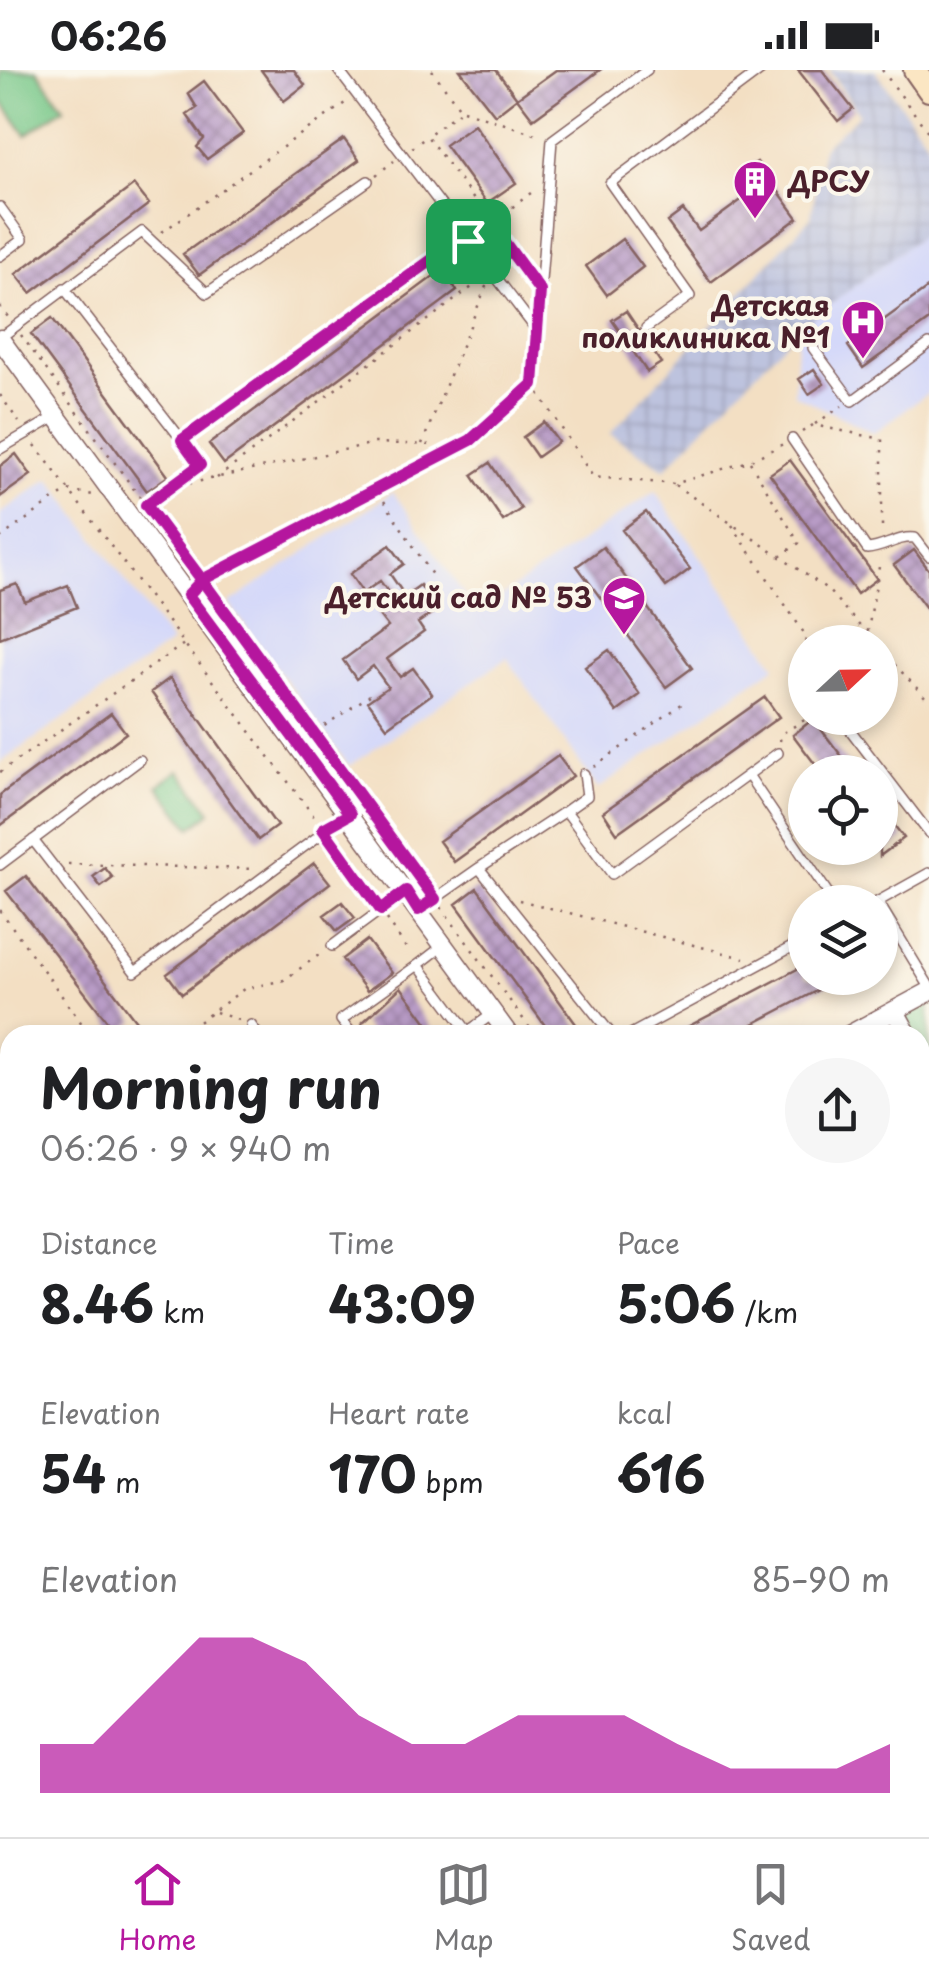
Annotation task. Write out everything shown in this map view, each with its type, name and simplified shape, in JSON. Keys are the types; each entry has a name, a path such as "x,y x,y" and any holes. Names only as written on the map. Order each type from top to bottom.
{"street":[{"path":"914,70 929,90"},
{"path":"0,338 503,1025"},
{"path":"867,1025 929,989"},
{"path":"894,1010 902,1025"}],"lane":[{"path":"338,70 538,332"},
{"path":"188,595 202,580 460,446 533,384 552,140 647,70"},
{"path":"646,328 690,296 610,183 762,70"},
{"path":"0,338 142,232 207,293 368,181"},
{"path":"0,207 23,239 0,256"},
{"path":"64,288 182,440 467,239"},
{"path":"814,348 852,400 929,344"},
{"path":"0,448 57,416"},
{"path":"792,439 867,549 882,548 902,537 915,538 929,556"},
{"path":"854,735 929,833"},
{"path":"566,811 612,874 778,753"},
{"path":"0,864 140,760"},
{"path":"418,910 587,796 584,774"},
{"path":"748,775 822,885"},
{"path":"33,840 135,972 323,829 350,814"},
{"path":"479,868 604,1025"},
{"path":"898,891 929,873"},
{"path":"332,946 406,891"},
{"path":"898,937 929,989"},
{"path":"345,1025 341,1020 444,945"},
{"path":"647,1025 788,949"},
{"path":"418,965 460,1025"},
{"path":"478,1025 494,1013"}],"path":[{"path":"432,70 462,110 552,140"},
{"path":"882,70 929,133"},
{"path":"150,240 357,94"},
{"path":"462,110 427,136 540,291"},
{"path":"467,239 549,180"},
{"path":"422,444 492,272"},
{"path":"217,478 492,272"},
{"path":"0,306 527,1025"},
{"path":"533,384 593,477 674,484 749,461 852,400"},
{"path":"813,425 882,439 882,548 871,625"},
{"path":"146,505 200,465 182,440"},
{"path":"169,488 375,443 460,446"},
{"path":"749,461 800,543 780,557"},
{"path":"674,484 826,590 858,625"},
{"path":"375,487 434,578"},
{"path":"0,538 68,490 323,829 418,965"},
{"path":"731,523 799,625"},
{"path":"0,772 186,644"},
{"path":"898,668 929,701"},
{"path":"314,733 370,694"},
{"path":"584,774 686,700"},
{"path":"778,753 781,734 788,730"},
{"path":"52,864 271,869"},
{"path":"498,894 762,963"},
{"path":"0,910 83,1025"},
{"path":"195,1025 244,990 284,980 332,946"},
{"path":"214,1011 251,1025"}],"shaded area":[{"path":"829,70 875,70 929,144 929,229 798,329 665,469 610,434 811,217 823,147 859,114"},
{"name":"Детская поликлиника №1","path":"929,229 929,392 874,433 794,394 798,329"},
{"path":"50,478 171,643 0,763 0,514"},
{"path":"655,491 776,666 598,789 507,658 349,766 229,604 393,492 477,613"}],"green space":[{"path":"0,70 37,70 64,108 26,135 0,99"},
{"path":"179,770 211,812 191,828 158,786"},
{"path":"929,997 929,1025 875,1025"}],"building":[{"path":"261,70 294,70 305,85 284,101"},
{"path":"460,70 496,70 517,98 495,115"},
{"path":"556,70 600,70 533,119 517,98"},
{"path":"798,70 822,70 853,109 838,121"},
{"path":"204,81 243,133 207,159 197,147 204,139 187,115 197,108 188,93"},
{"path":"474,124 516,183 487,203 445,145"},
{"path":"344,139 359,160 199,275 183,254"},
{"name":"ДРСУ","path":"757,162 798,218 711,282 667,222 683,210 699,231 755,190 742,172"},
{"path":"134,185 149,204 31,293 16,274"},
{"path":"622,239 643,267 607,295 586,266"},
{"path":"442,270 457,291 224,464 209,444"},
{"path":"929,287 929,320 863,368 848,346"},
{"path":"626,311 661,363 647,372 612,320"},
{"path":"52,318 168,476 147,491 31,334"},
{"path":"814,369 824,384 809,394 799,379"},
{"path":"544,422 558,442 537,457 523,437"},
{"path":"16,454 31,475 0,497 0,466"},
{"path":"790,460 877,579 857,594 770,474"},
{"path":"490,463 521,509 503,521 472,475"},
{"path":"646,512 690,569 666,587 622,530"},
{"path":"390,545 404,564 390,574 405,596 420,585 438,609 418,623 424,632 387,659 400,677 413,668 432,694 387,727 368,701 388,687 373,666 356,679 343,660 388,627 378,614 395,601 380,581 363,593 350,574"},
{"path":"603,547 692,668 666,687 577,566"},
{"path":"914,550 929,570 929,612 894,565"},
{"path":"17,584 25,602 68,585 77,607 0,638 0,590"},
{"path":"609,650 640,695 617,712 585,667"},
{"path":"170,678 277,826 258,840 151,692"},
{"path":"765,697 779,717 617,833 603,812"},
{"path":"111,713 126,733 0,826 0,795"},
{"path":"793,735 825,735 841,755 808,755"},
{"path":"558,756 573,776 454,862 439,841"},
{"path":"314,863 330,883 182,994 167,974"},
{"path":"105,868 113,878 101,887 93,877"},
{"path":"26,876 136,1021 131,1025 110,1025 6,891"},
{"path":"477,888 577,1025 545,1025 456,904"},
{"path":"342,902 355,918 337,931 324,915"},
{"path":"367,940 392,973 367,991 342,959"},
{"path":"788,974 788,995 808,995 751,1025 691,1025"},
{"path":"401,987 429,1025 364,1025"}],"place":[{"name":"ДРСУ","path":"755,220"},
{"name":"Детская поликлиника №1","path":"863,360"},
{"name":"Детский сад № 53","path":"624,636"}],"route":[{"path":"468,241 465,236 182,440 200,465 146,505 202,580 188,595 350,814 323,829 381,910 406,891 418,910 435,899 202,580 471,440 533,384 540,291 491,224 468,241"}]}
